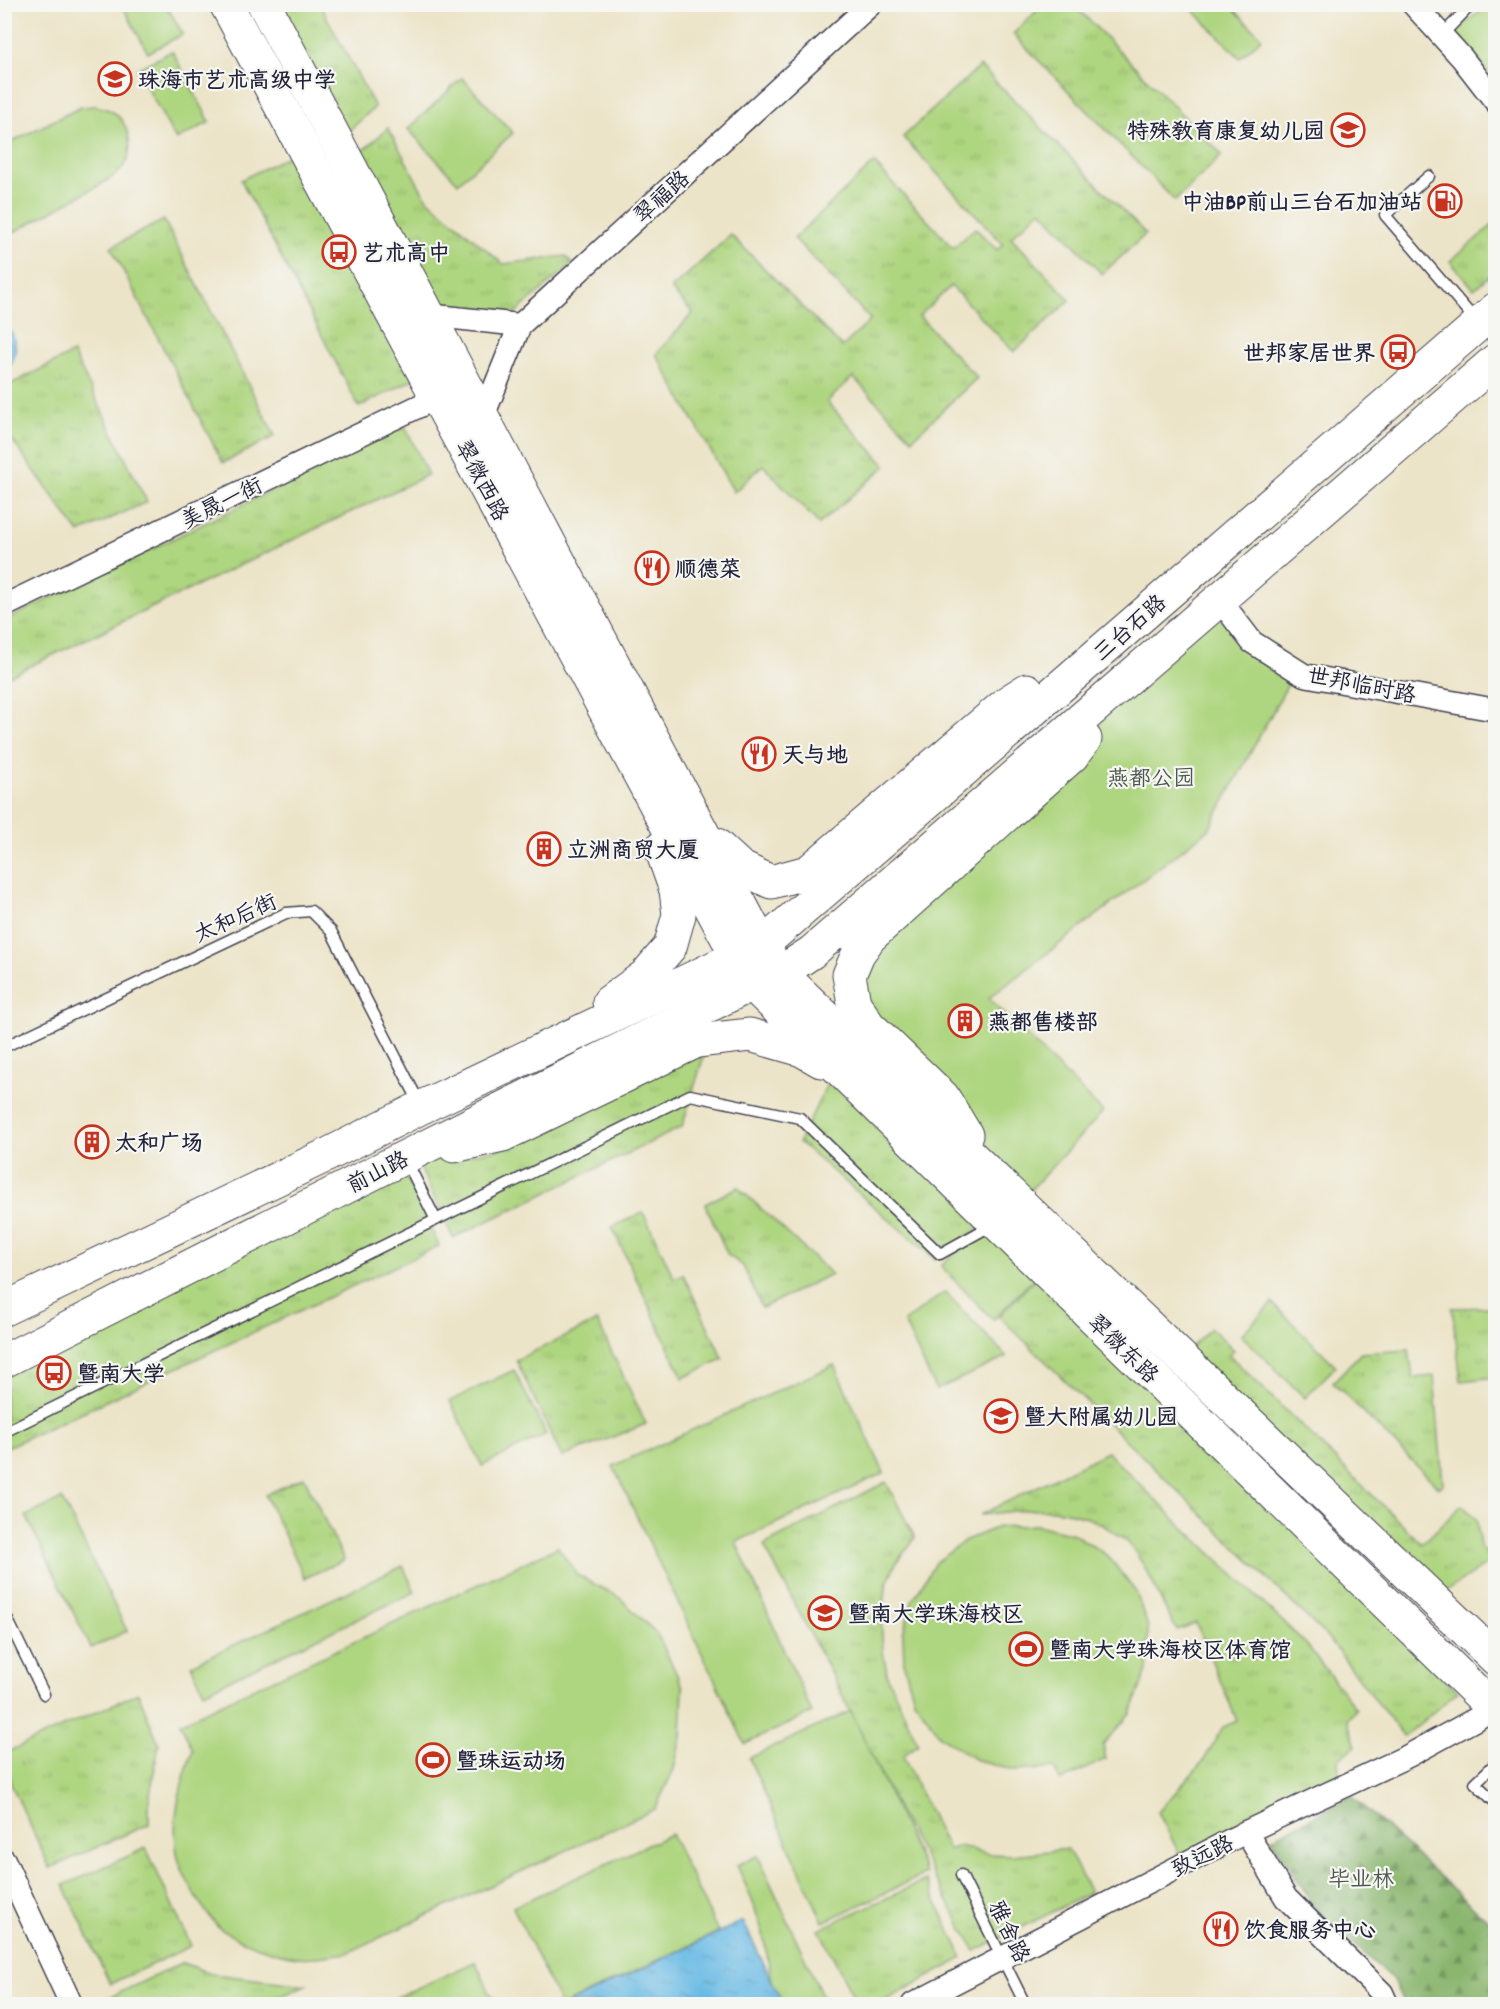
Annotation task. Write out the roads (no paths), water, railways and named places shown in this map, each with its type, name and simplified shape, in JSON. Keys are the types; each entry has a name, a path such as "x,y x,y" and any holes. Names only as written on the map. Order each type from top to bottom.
{"main road":[{"name":"翠微西路","path":"226,4 628,752 758,965"},
{"name":"翠微西路","path":"264,4 701,831 758,965"},
{"name":"三台石路","path":"758,965 1135,621 1487,316"},
{"name":"三台石路","path":"758,965 812,952 1496,360"},
{"path":"701,831 740,867 771,882 808,873 1008,702 1135,621"},
{"path":"990,1174 943,1097 868,1026 854,1003 849,975 858,954 870,938 1072,756 1131,675"},
{"path":"545,1049 645,976 670,947 679,915 676,890 628,752"},
{"name":"前山路","path":"4,1309 545,1049 758,965"},
{"name":"前山路","path":"4,1361 405,1157 758,965"},
{"name":"翠微东路","path":"758,965 846,1075 1495,1710"},
{"name":"翠微东路","path":"758,965 990,1174 1496,1659"},
{"path":"405,1157 503,1135 697,1041 750,1035 802,1050 846,1075"}],"street":[{"name":"翠福路","path":"520,325 871,4"},
{"path":"1413,4 1462,58 1496,102"},
{"path":"427,315 520,325 482,419"},
{"name":"美晟一街","path":"6,603 438,398"},
{"name":"世邦临时路","path":"1220,600 1252,642 1304,675 1496,710"},
{"name":"致远路","path":"913,2004 1246,1832 1408,1756 1495,1710"},
{"path":"1246,1832 1286,1898 1382,1993 1387,2004"},
{"path":"4,1860 71,2004"}],"lane":[{"path":"1441,36 1473,4"},
{"path":"1429,176 1385,215 1487,316"},
{"name":"太和后街","path":"4,1047 286,913 311,910 331,931 422,1107"},
{"path":"4,1432 690,1095 800,1118 940,1254 996,1223"},
{"path":"405,1157 436,1220"},
{"path":"4,1612 44,1694"},
{"path":"1496,1763 1475,1783 1496,1803"},
{"name":"雅舍路","path":"961,1875 1024,2004"}],"water":[{"path":"5,324 13,336 16,348 13,360 5,371"},
{"path":"743,1921 783,2004 569,2003"}],"place":[{"name":"珠海市艺术高级中学","path":"115,79"},
{"name":"特殊教育康复幼儿园","path":"1348,130"},
{"name":"中油BP前山三台石加油站","path":"1445,201"},
{"name":"艺术高中","path":"339,252"},
{"name":"世邦家居世界","path":"1398,352"},
{"name":"顺德菜","path":"652,568"},
{"name":"天与地","path":"759,754"},
{"name":"立洲商贸大厦","path":"544,849"},
{"name":"燕都售楼部","path":"965,1021"},
{"name":"太和广场","path":"92,1142"},
{"name":"暨南大学","path":"54,1373"},
{"name":"暨大附属幼儿园","path":"1001,1416"},
{"name":"暨南大学珠海校区","path":"825,1613"},
{"name":"暨南大学珠海校区体育馆","path":"1026,1649"},
{"name":"暨珠运动场","path":"433,1760"},
{"name":"饮食服务中心","path":"1221,1929"}],"park label":[{"name":"燕都公园","path":"1151,777"},
{"name":"毕业林","path":"1361,1878"}]}
